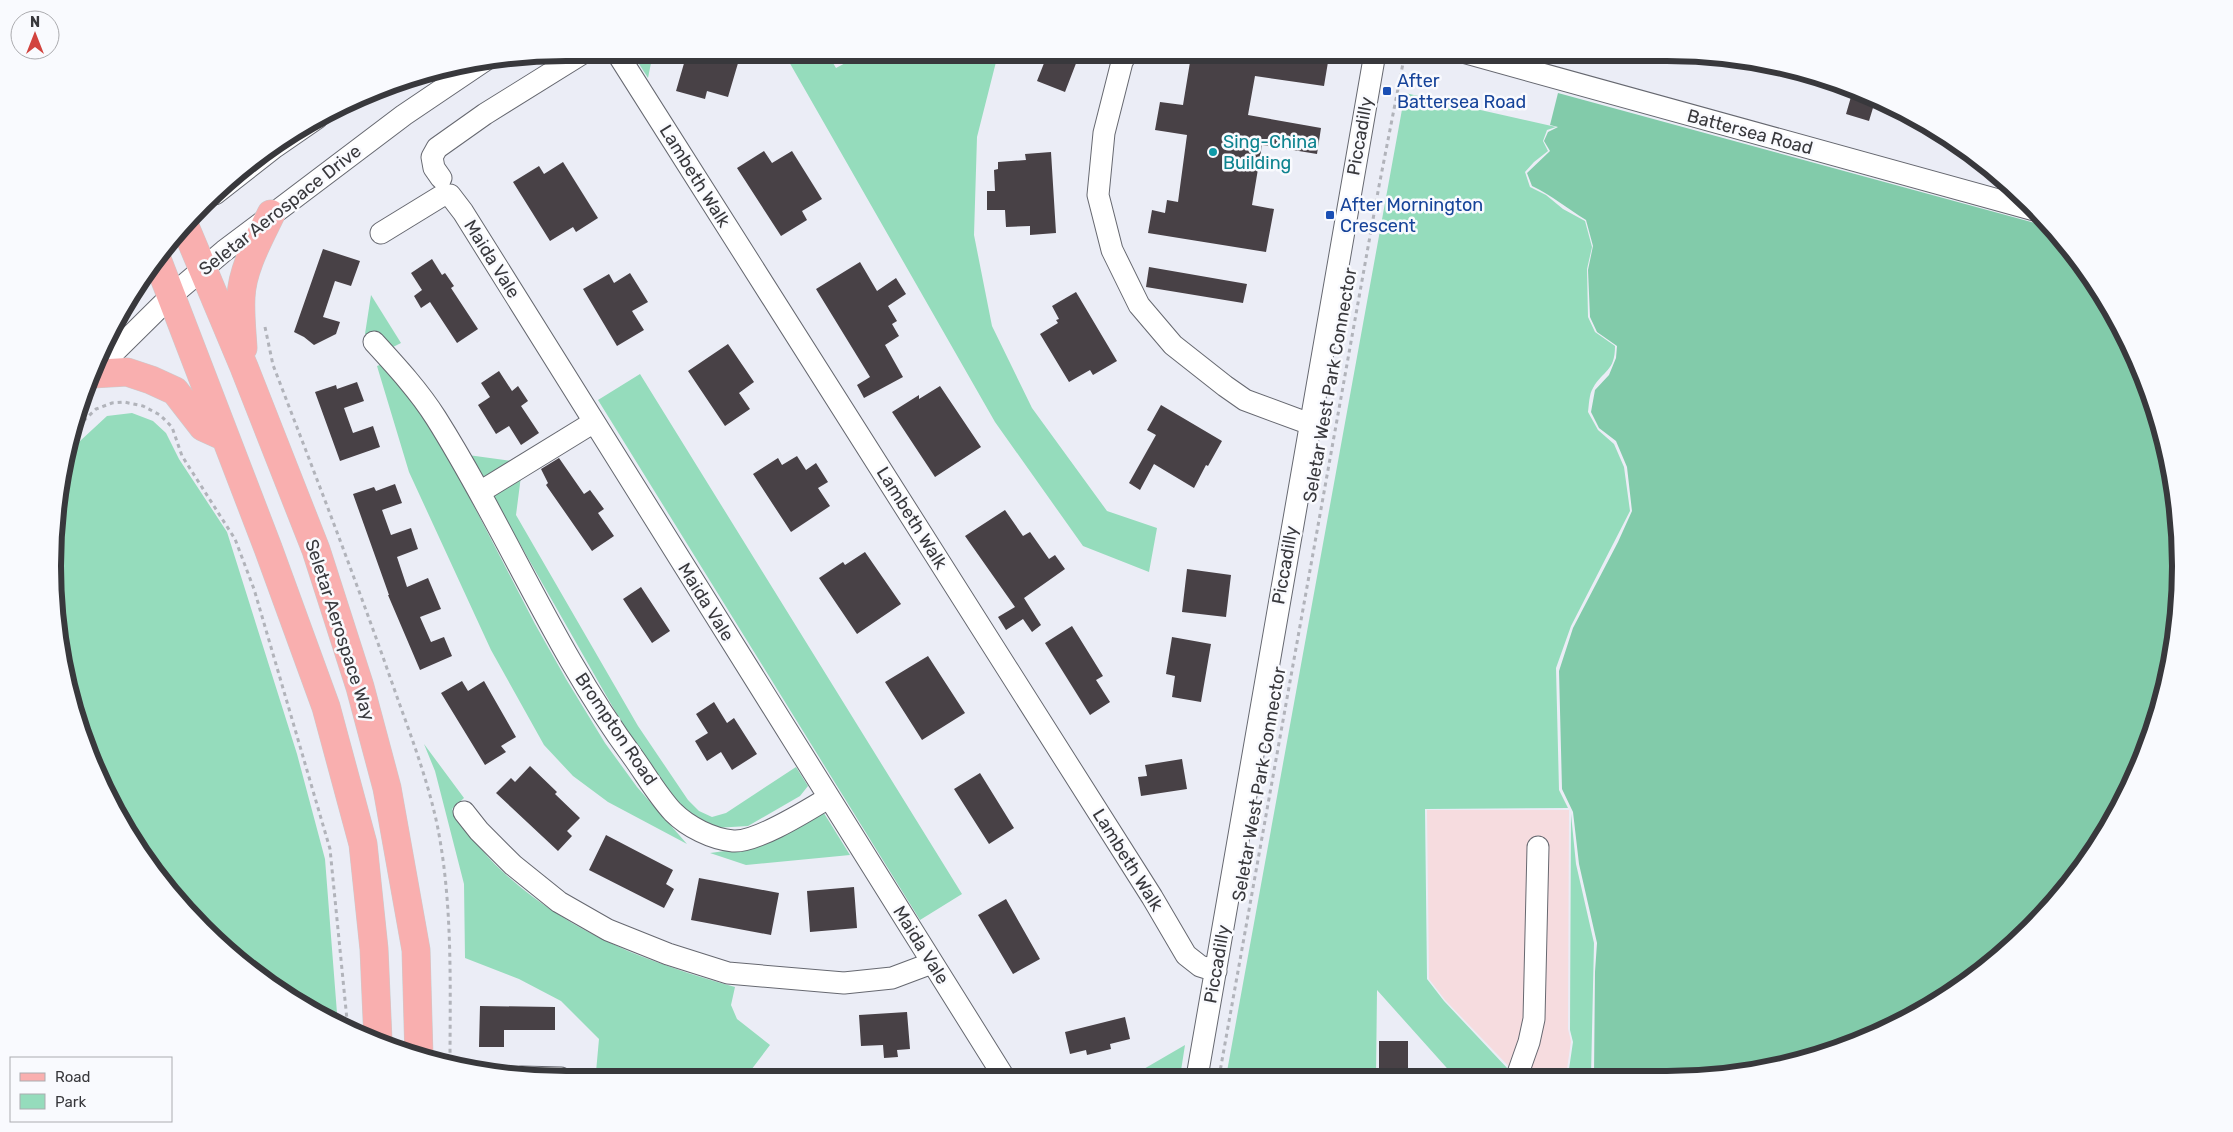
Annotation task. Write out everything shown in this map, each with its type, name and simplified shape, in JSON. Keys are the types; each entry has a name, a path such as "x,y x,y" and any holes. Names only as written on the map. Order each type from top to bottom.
{"main road":[{"path":"244,367 241,295 246,271 271,214"},
{"name":"Seletar Aerospace Way","path":"187,232 244,367 316,550 360,687 387,788 416,950 419,1049"},
{"path":"160,267 224,438 268,548 326,707 363,844 374,949 378,1034"},
{"path":"100,374 127,372 175,391 203,427 224,438"}],"street":[{"path":"441,178 434,168 432,157 438,148 485,114 569,61"},
{"name":"Lambeth Walk","path":"624,61 1152,897 1186,955 1200,966 1216,971"},
{"path":"1123,61 1104,133 1098,194 1112,250 1139,305 1173,345 1245,400 1310,424"},
{"name":"Piccadilly","path":"1198,1071 1374,61"},
{"name":"Battersea Road","path":"1525,61 2021,206"},
{"name":"Seletar Aerospace Drive","path":"105,361 202,268 404,115 468,71"},
{"name":"Maida Vale","path":"381,233 443,195 450,195 463,212 1000,1071"},
{"name":"Brompton Road","path":"374,342 406,378 436,417 480,492 568,657 611,727 673,812 692,828 722,839 746,841 780,825 828,798"},
{"path":"480,492 594,422"},
{"path":"464,812 479,831 512,865 559,902 608,930 668,954 728,973 844,983 892,978 932,963"},
{"path":"1519,1071 1529,1042 1534,1019 1538,847"}],"path":[{"name":"Seletar West Park Connector","path":"1221,1071 1403,61"},
{"path":"263,317 274,365 358,586 426,778 437,824 444,869 449,943 450,1057"},
{"path":"82,422 96,409 112,403 124,402 143,406 160,415 172,427 182,456 235,539 254,589 330,849 347,1021"}],"shaded area":[{"path":"1427,810 1569,810 1568,1029 1571,1041 1567,1071 1513,1071 1445,1000 1429,979"}],"green space":[{"path":"637,61 651,61 648,78"},
{"path":"789,61 832,61 836,68 849,61 996,61 977,137 974,235 992,326 1032,408 1107,511 1157,528 1149,572 1083,546 995,422"},
{"path":"1405,93 1556,127 1547,130 1543,141 1548,151 1525,172 1530,187 1546,195 1563,209 1585,221 1592,247 1587,269 1588,317 1595,332 1615,346 1611,366 1592,390 1588,412 1598,430 1614,444 1624,467 1630,511 1571,626 1556,668 1559,790 1568,808 1425,809 1427,979 1444,1001 1508,1069 1507,1071 1450,1071 1377,990 1376,1071 1227,1071"},
{"path":"1558,93 2038,224 2087,286 2104,314 2120,343 2133,373 2155,435 2162,468 2171,533 2171,599 2167,632 2155,697 2145,728 2120,789 2104,818 2087,846 2046,899 2024,923 1974,966 1947,986 1890,1019 1829,1044 1798,1054 1765,1061 1700,1070 1594,1071 1597,943 1579,864 1573,812 1562,789 1559,671 1573,628 1632,511 1627,467 1616,441 1599,428 1591,412 1595,390 1609,375 1616,358 1617,346 1597,332 1590,317 1588,270 1593,246 1586,220 1532,186 1527,173 1550,151 1544,141 1548,132 1558,127 1550,125"},
{"path":"371,295 401,343 391,348 385,341 365,334"},
{"path":"385,363 416,403 446,452 535,624 605,743 637,787 687,844 608,802 573,776 544,745 491,650 409,472 377,366"},
{"path":"640,374 962,894 920,920 598,400"},
{"path":"132,413 153,421 166,433 179,459 227,532 297,754 325,859 337,1016 286,986 259,966 209,923 187,899 146,846 129,818 113,789 88,728 78,697 66,632 62,599 62,533 76,445 107,416"},
{"path":"468,455 520,462 484,482"},
{"path":"521,476 516,515 638,726 688,800 699,811 712,817 726,813 796,767 808,786 800,796 748,826 715,828 695,819 663,787 615,711 491,493"},
{"path":"424,744 464,798 452,809 488,857 528,893 582,929 611,943 671,967 735,987 731,1005 737,1019 770,1045 750,1071 596,1071 599,1039 561,1001 519,979 465,958 464,884 435,771"},
{"path":"822,810 850,855 746,865 710,853 747,848"},
{"path":"1571,814 1576,864 1594,943 1591,1071 1569,1071 1573,1042 1570,1030"},
{"path":"1185,1045 1181,1071 1140,1071"}],"building":[{"path":"685,61 739,61 728,97 707,91 705,99 676,91"},
{"path":"1045,61 1077,61 1065,92 1037,81"},
{"name":"Sing-China Building","path":"1190,61 1328,62 1324,86 1255,76 1248,115 1321,128 1317,154 1262,145 1252,205 1274,209 1266,252 1148,233 1152,210 1165,213 1167,200 1178,202 1187,135 1155,130 1160,102 1183,105"},
{"path":"1851,97 1874,106 1869,121 1846,114"},
{"path":"764,151 772,163 792,151 822,199 802,211 807,220 781,236 737,168"},
{"path":"1051,152 1056,233 1030,235 1030,226 1006,227 1005,210 987,210 987,191 995,191 994,170 998,169 998,162 1026,160 1025,154"},
{"path":"563,162 598,218 576,232 573,227 550,241 513,182 539,166 544,174"},
{"path":"323,249 360,261 351,286 335,281 323,317 340,322 336,334 314,345 294,332"},
{"path":"432,259 442,275 445,273 454,286 451,288 478,329 457,343 430,302 421,308 414,296 422,290 411,273"},
{"path":"860,262 877,291 896,278 906,294 888,306 897,321 892,324 899,336 885,345 903,377 864,398 857,385 870,377 816,289"},
{"path":"1149,267 1247,284 1243,303 1146,287"},
{"path":"630,273 648,302 632,311 644,330 617,346 583,289 609,274 614,283"},
{"path":"1076,292 1117,361 1093,375 1090,370 1069,382 1040,334 1058,323 1056,320 1059,319 1052,306"},
{"path":"728,344 754,382 739,393 750,409 725,426 688,371"},
{"path":"499,371 512,391 518,386 528,401 521,406 539,433 521,445 509,426 496,434 478,405 490,397 481,383"},
{"path":"357,382 364,401 344,408 353,433 373,426 380,447 340,461 315,392 336,385 337,389"},
{"path":"940,386 981,447 935,477 892,412 919,395 919,399"},
{"path":"1161,405 1222,441 1194,488 1154,464 1140,490 1129,483 1156,435 1147,430"},
{"path":"797,456 806,470 816,463 828,482 818,488 830,506 791,532 753,474 778,458 782,465"},
{"path":"559,458 584,494 590,490 604,509 598,513 614,536 592,551 546,485 548,483 541,469"},
{"path":"395,484 402,503 382,510 391,535 411,528 418,549 397,557 407,587 428,578 441,609 420,617 431,642 444,637 452,656 420,670 388,595 353,494 374,487 376,491"},
{"path":"1005,510 1023,536 1030,532 1049,559 1055,555 1065,569 1024,598 1041,625 1032,632 1023,619 1006,630 998,617 1015,607 965,536"},
{"path":"865,552 901,604 857,634 819,578 843,562 845,565"},
{"path":"1187,569 1231,575 1226,617 1182,612"},
{"path":"641,587 670,631 652,643 623,599"},
{"path":"1072,626 1103,676 1096,680 1110,702 1090,715 1045,643"},
{"path":"1172,637 1211,644 1201,702 1172,697 1175,676 1166,674"},
{"path":"928,656 965,713 922,740 885,682"},
{"path":"462,681 468,691 484,681 516,737 501,746 506,752 485,765 441,693"},
{"path":"714,702 727,723 734,718 757,754 732,770 721,752 707,761 695,741 708,733 696,714"},
{"path":"1182,759 1187,789 1141,796 1138,777 1147,776 1145,765"},
{"path":"530,766 580,818 567,831 572,836 558,851 496,793 511,778 515,782"},
{"path":"980,773 1014,828 989,844 954,789"},
{"path":"606,835 673,870 666,884 674,889 664,908 589,870"},
{"path":"699,878 779,893 771,935 691,920"},
{"path":"854,887 857,928 810,932 807,891"},
{"path":"1006,899 1040,959 1013,974 978,915"},
{"path":"480,1006 555,1007 555,1030 504,1030 504,1047 479,1047"},
{"path":"907,1012 910,1049 897,1050 898,1057 884,1058 883,1045 861,1046 859,1015"},
{"path":"1125,1017 1130,1039 1110,1044 1111,1049 1087,1055 1086,1050 1070,1054 1065,1032"},
{"path":"1379,1041 1408,1041 1408,1071 1379,1071"}],"place":[{"name":"After Battersea Road","path":"1387,91"},
{"name":"Sing-China Building","path":"1213,152"},
{"name":"After Mornington Crescent","path":"1330,215"}]}
